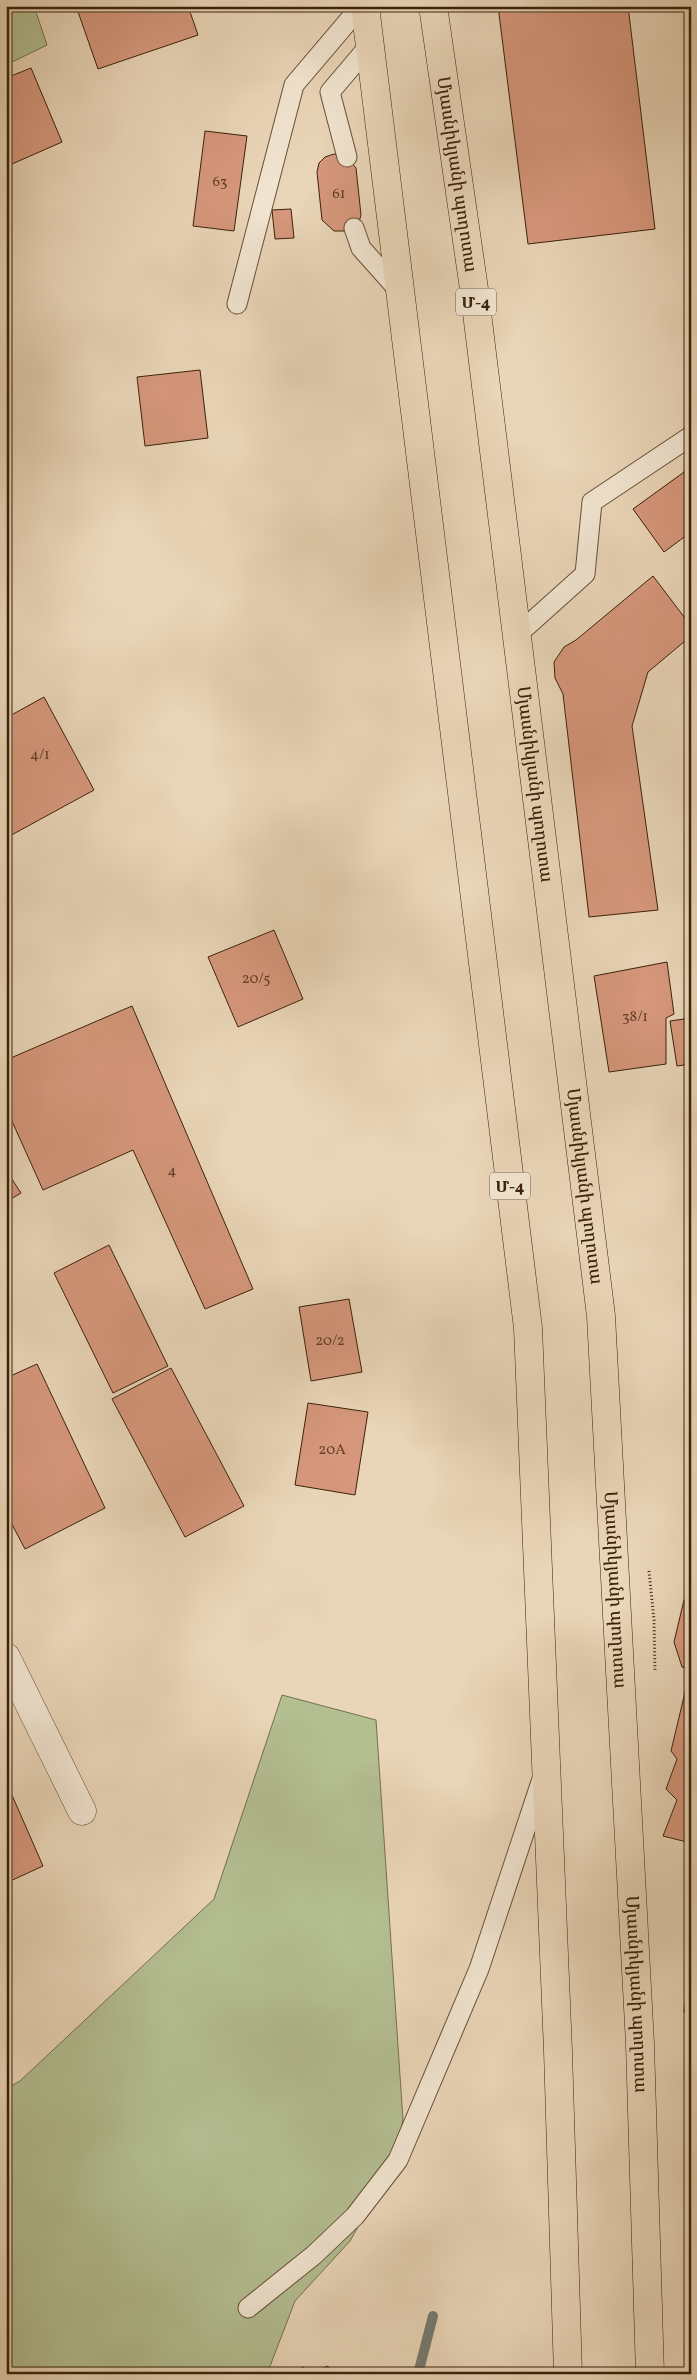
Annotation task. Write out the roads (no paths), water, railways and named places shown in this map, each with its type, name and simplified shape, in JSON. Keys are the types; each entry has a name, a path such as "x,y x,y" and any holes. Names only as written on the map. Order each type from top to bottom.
{"highway":[{"name":"Մ-4","path":"363,6 402,294 528,1328 558,2051 568,2374"},
{"name":"Մյասնիկյանի պողոտա","path":"433,6 474,289 601,1316 640,2044 650,2374"}],"street":[{"path":"6,1657 82,1811"}],"lane":[{"path":"237,304 294,85 363,6"},
{"path":"347,157 330,92 369,46"},
{"path":"354,228 361,248 402,294"},
{"path":"518,635 585,574 592,502 691,436"},
{"path":"248,2308 314,2255 355,2216 398,2160 480,1970 545,1770"}],"waterway":[{"path":"418,2374 433,2316"}]}
